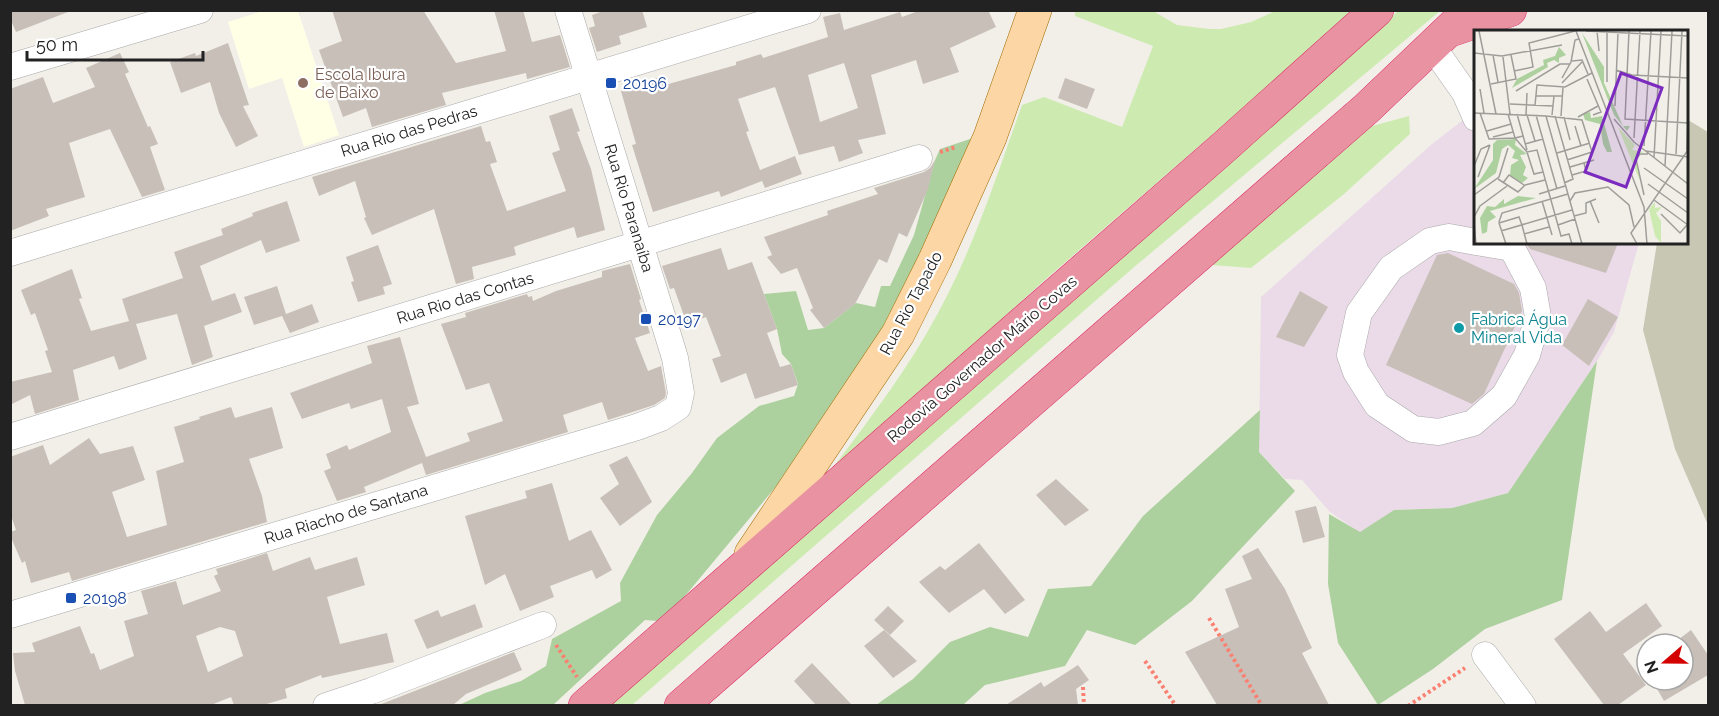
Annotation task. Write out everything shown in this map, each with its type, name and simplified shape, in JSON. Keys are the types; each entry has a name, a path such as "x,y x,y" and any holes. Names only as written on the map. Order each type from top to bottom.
{"highway":[{"name":"Rodovia Governador Mário Covas","path":"589,703 1377,10"},
{"path":"681,705 1366,109 1450,29 1510,10"}],"main road":[{"name":"Rua Rio Tapado","path":"740,571 898,334 936,260 990,137 1035,10"}],"street":[{"path":"10,67 200,10"},
{"name":"Rua Rio Paranaíba","path":"568,10 675,358 680,387 678,407"},
{"name":"Rua Rio das Pedras","path":"10,253 808,10"},
{"path":"1450,29 1465,93 1474,113"},
{"name":"Rua Rio das Contas","path":"10,437 919,158"},
{"path":"1474,242 1449,237 1430,241 1391,268 1359,313 1350,355 1356,372 1377,405 1413,429 1439,432 1473,423 1504,396 1527,355 1538,317 1533,288 1511,246 1492,244"},
{"name":"Rua Riacho de Santana","path":"10,615 637,427 661,418 678,407"},
{"path":"326,705 371,691 543,625"},
{"path":"1485,655 1523,705"}],"path":[{"path":"1209,618 1262,705"},
{"path":"543,625 589,703"},
{"path":"1408,705 1485,655"},
{"path":"1145,661 1176,705"},
{"path":"1083,687 1084,705"}],"shaded area":[{"name":"Escola Ibura de Baixo","path":"266,10 298,11 339,135 304,147 282,78 249,89 228,22"},
{"name":"Fabrica Água Mineral Vida","path":"1474,112 1474,244 1639,244 1614,332 1508,493 1452,508 1394,510 1360,533 1329,511 1302,480 1285,479 1259,452 1261,297 1432,144"},
{"path":"1689,121 1708,132 1708,525 1675,449 1643,330 1657,244 1689,244"}],"green space":[{"path":"1075,11 1153,11 1177,25 1221,29 1251,22 1275,11 1353,11 1047,278 875,434 835,465 902,372 927,333 951,288 974,237 1022,105 1044,97 1122,127 1153,46 1075,16"},
{"path":"1398,11 1440,11 1133,268 632,705 601,706"},
{"path":"1409,116 1410,134 1344,194 1251,268 1211,265 1365,128"},
{"path":"976,137 913,287 788,472 680,602 657,621 645,620 553,705 457,706 485,693 521,681 546,666 552,639 621,601 620,583 657,515 717,438 759,406 794,396 798,384 791,364 782,354 777,329 764,294 796,291 808,330 824,328 856,303 875,307 881,286 890,286 914,235 940,149"},
{"path":"1597,361 1562,600 1485,629 1433,669 1378,705 1338,643 1328,584 1329,514 1360,532 1394,510 1452,508 1508,493"},
{"path":"1260,410 1259,452 1295,491 1192,601 1135,645 1087,630 1065,666 985,685 963,705 876,705 913,679 950,642 990,627 1028,637 1048,589 1091,586 1143,516"}],"building":[{"path":"10,10 68,10 68,12 16,32 10,18"},
{"path":"332,10 423,10 456,63 506,51 494,10 523,10 532,42 560,35 570,67 527,79 526,73 442,93 446,105 372,127 366,108 343,117 319,50 342,41"},
{"path":"606,10 642,10 647,27 619,36 621,44 597,52 589,28 595,26 592,15"},
{"path":"921,10 988,10 996,27 950,48 959,72 923,84 916,60 871,75 886,134 858,140 863,153 839,162 834,146 799,155 775,87 738,99 749,131 746,132 760,170 795,156 802,174 765,188 762,181 721,197 719,191 653,212 632,145 636,144 621,91 662,76 665,85 736,65 736,62 761,54 763,58 828,37 823,17 840,13 844,30 900,12 902,17","holes":["844,63 858,108 820,122 808,75"]},
{"path":"228,43 249,105 243,106 258,136 236,147 219,113 210,82 181,93 170,62 195,53 196,56"},
{"path":"120,53 129,72 125,74 158,144 150,147 165,190 142,197 110,129 69,143 85,197 46,209 49,216 10,231 10,89 43,77 53,103 95,87 86,68"},
{"path":"1065,78 1095,89 1087,109 1058,98"},
{"path":"572,108 580,131 577,132 591,169 605,230 577,238 574,227 519,245 514,247 516,255 472,267 474,279 456,284 434,209 372,235 364,218 366,217 355,181 319,196 312,177 481,126 486,142 490,141 497,162 490,164 507,211 566,191 552,153 560,150 549,116"},
{"path":"935,160 928,189 907,237 899,233 887,263 879,259 855,304 824,328 810,310 813,308 797,268 781,274 767,257 772,255 764,237 828,215 827,211 878,194 874,188 924,172"},
{"path":"287,201 300,241 266,253 261,240 200,266 212,301 235,293 242,312 204,326 213,357 192,365 177,314 136,324 147,359 119,370 114,356 73,370 79,400 35,414 30,395 10,405 10,382 52,372 45,351 48,350 35,313 31,315 21,290 72,269 82,298 79,299 91,331 129,321 122,299 183,278 174,252 223,235 221,229 253,216 252,213"},
{"path":"1527,244 1618,244 1606,273 1530,249"},
{"path":"378,245 392,284 383,287 385,294 358,302 346,257"},
{"path":"721,248 728,270 752,262 777,329 767,333 780,367 791,364 798,385 755,399 746,373 721,383 712,359 721,356 706,317 687,324 674,288 670,289 662,266"},
{"name":"Fabrica Água Mineral Vida","path":"1448,253 1514,284 1519,293 1522,311 1484,394 1472,404 1386,365 1437,255"},
{"path":"630,264 650,333 635,338 648,371 661,366 665,398 654,405 608,420 602,402 563,415 568,432 426,475 422,463 364,487 366,492 337,501 324,471 331,468 326,454 347,445 349,450 391,432 382,399 351,409 349,403 302,419 290,393 372,363 367,346 400,337 419,404 407,407 426,457 470,441 467,433 503,421 489,383 466,390 441,324 466,317 465,313 527,294 528,297 532,296 533,301 556,291 602,277 602,271"},
{"path":"277,286 286,314 312,304 319,322 290,333 282,316 254,325 244,297"},
{"path":"1300,291 1328,307 1304,347 1276,337"},
{"path":"1588,299 1618,317 1589,366 1562,345"},
{"path":"231,407 235,418 272,407 283,448 249,459 262,496 267,522 72,581 69,572 31,583 25,561 22,563 10,535 10,532 16,530 10,513 10,457 43,445 50,465 89,438 100,454 133,446 145,480 112,492 127,537 167,525 156,471 184,462 174,427"},
{"path":"627,456 652,502 620,526 600,498 619,484 609,465"},
{"path":"1056,479 1089,510 1065,526 1036,495"},
{"path":"552,483 569,541 591,530 612,570 596,579 592,570 550,586 554,597 520,611 505,574 485,585 465,516 527,498 525,491"},
{"path":"1316,506 1325,537 1303,543 1295,511"},
{"path":"979,543 1025,600 1005,614 984,589 949,613 919,582 940,566 945,570"},
{"path":"1258,548 1285,589 1312,648 1302,653 1329,705 1217,705 1185,652 1239,627 1225,589 1252,579 1242,556"},
{"path":"267,553 273,571 310,557 315,570 357,557 365,585 327,597 340,644 387,633 394,662 322,678 321,675 285,689 287,698 263,705 234,705 231,697 211,705 25,705 15,671 13,653 35,652 32,643 80,626 100,670 134,656 124,621 148,614 141,591 176,581 183,605 221,591 214,576 218,574 216,569","holes":["220,627 235,631 243,656 208,672 196,636"]},
{"path":"1646,603 1662,626 1654,632 1635,632 1635,645 1623,654 1635,670 1636,692 1618,705 1604,705 1554,639 1590,611 1606,632"},
{"path":"475,604 483,627 427,649 414,620 438,610 441,617"},
{"path":"888,606 904,621 890,635 874,620"},
{"path":"884,630 917,661 893,678 864,646"},
{"path":"1695,636 1708,655 1708,675 1695,683"},
{"path":"514,652 522,670 466,694 453,705 379,705"},
{"path":"812,663 852,705 816,705 794,681"},
{"path":"1078,665 1089,680 1076,689 1078,705 1006,705 1041,682 1044,687"},
{"path":"1659,692 1679,692 1664,701"}],"place":[{"name":"Escola Ibura de Baixo","path":"303,83"},
{"name":"20196","path":"611,83"},
{"name":"20197","path":"646,319"},
{"name":"Fabrica Água Mineral Vida","path":"1459,328"},
{"name":"20198","path":"71,598"}]}
